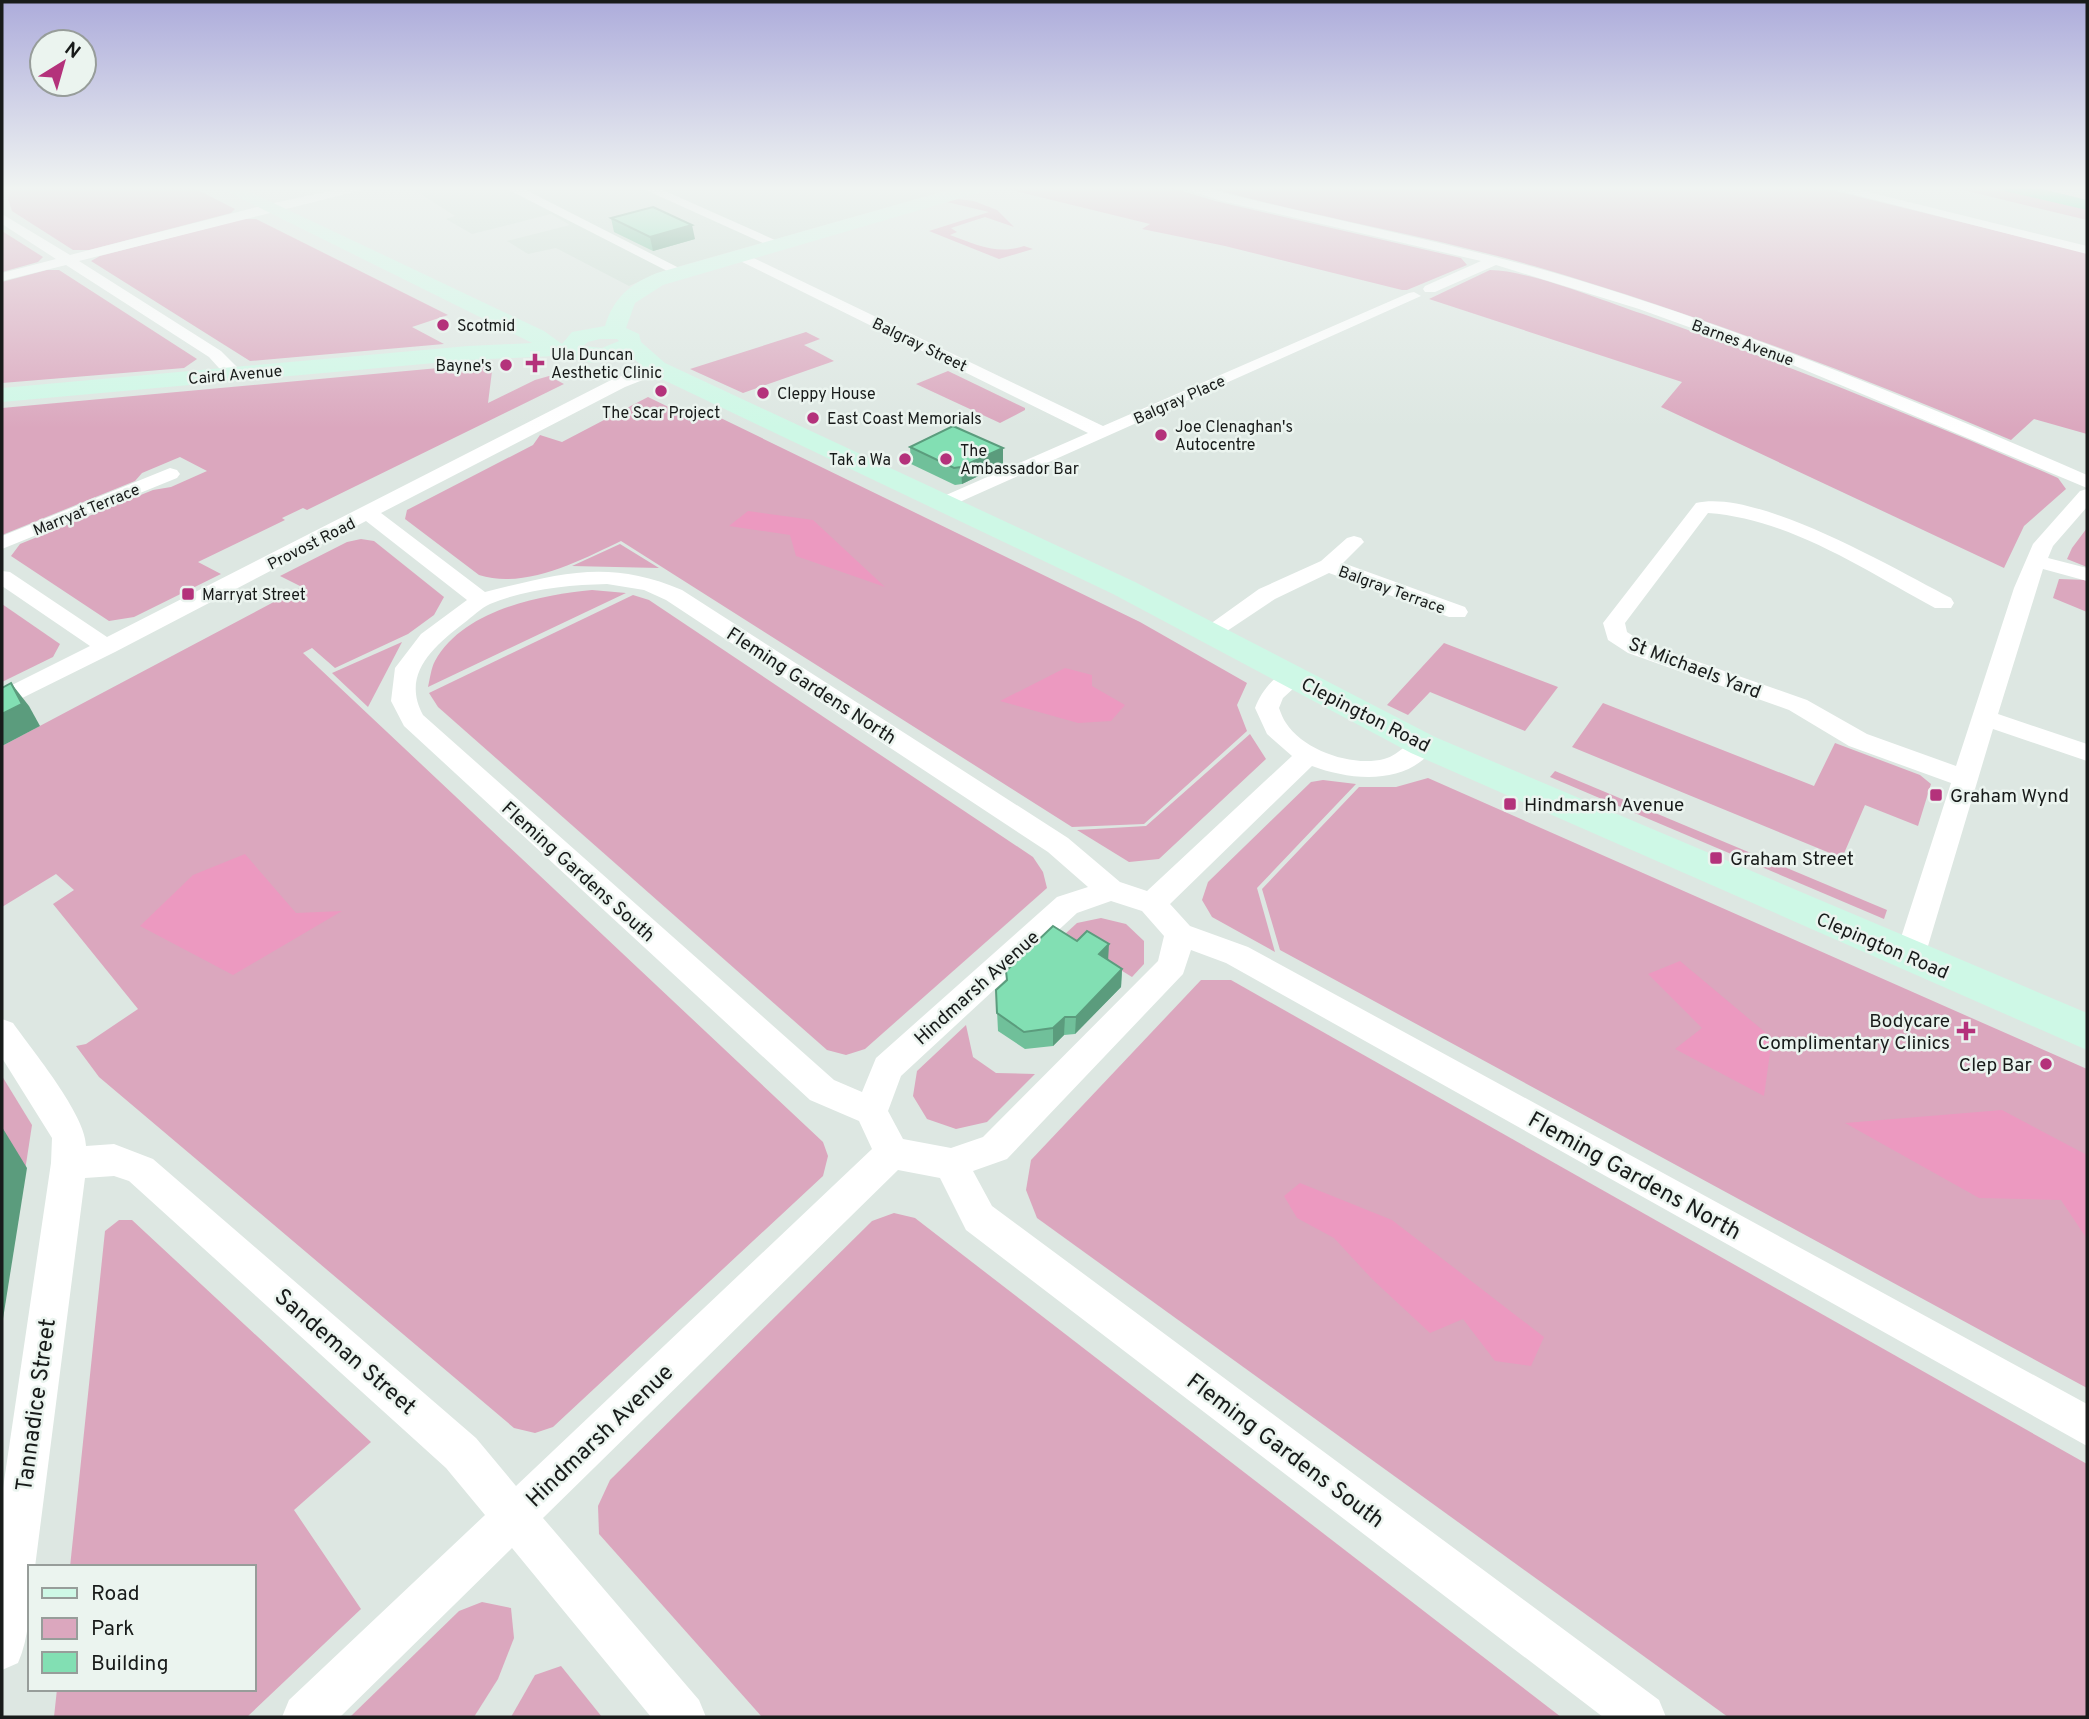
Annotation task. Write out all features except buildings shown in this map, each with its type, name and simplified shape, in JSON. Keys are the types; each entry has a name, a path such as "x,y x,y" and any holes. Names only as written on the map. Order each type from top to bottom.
{"street":[{"path":"2,276 38,267"},
{"path":"78,267 215,354 234,374"},
{"name":"Clepington Road","path":"390,267 537,339 580,349 619,374 657,368"},
{"path":"670,267 680,272"},
{"path":"622,337 622,306 633,293 697,267"},
{"name":"Balgray Street","path":"764,267 1102,433"},
{"name":"Balgray Place","path":"944,503 1480,267"},
{"name":"Barnes Avenue","path":"1514,267 1664,313 1764,349 1876,392 2087,482"},
{"name":"Clepington Road","path":"580,349 593,333 622,337 657,368 1125,588 1423,745 2087,1032"},
{"name":"Caird Avenue","path":"2,395 468,353 537,339"},
{"name":"Caird Avenue","path":"468,353 537,339"},
{"name":"Provost Road","path":"2,700 369,514 619,374"},
{"name":"Marryat Terrace","path":"2,543 170,474"},
{"path":"1910,956 2025,588 2043,544 2087,495"},
{"name":"St Michaels Yard","path":"1944,603 1858,569 1800,530 1741,510 1721,506 1703,507 1614,622 1616,635 1636,648 1798,705 1858,740 1966,779"},
{"path":"369,514 481,600"},
{"name":"Balgray Terrace","path":"1210,632 1268,594 1328,565 1353,542"},
{"path":"2037,561 2087,575"},
{"name":"Balgray Terrace","path":"1328,565 1457,612"},
{"path":"2,577 107,646"},
{"name":"Fleming Gardens North","path":"481,600 563,579 607,578 649,584 674,595 1058,845 1110,890"},
{"name":"Fleming Gardens South","path":"481,600 429,639 407,668 403,701 413,720 822,1090 871,1111"},
{"path":"1294,677 1272,695 1267,708 1275,728 1307,756 1354,768 1379,767 1397,764 1423,745"},
{"path":"1986,718 2087,753"},
{"path":"1152,903 1307,756"},
{"path":"871,1111 892,1153 951,1164 995,1148 1172,966 1179,934 1152,903 1110,890"},
{"name":"Hindmarsh Avenue","path":"871,1111 888,1068 906,1051 1067,905 1110,890"},
{"name":"Fleming Gardens North","path":"1179,934 1237,955 2087,1426"},
{"path":"2,1032 56,1112 69,1137 69,1163"},
{"name":"Hindmarsh Avenue","path":"306,1717 892,1153"},
{"name":"Sandeman Street","path":"69,1163 114,1160 141,1170 461,1453 682,1717"},
{"name":"Tannadice Street","path":"2,1647 69,1163"},
{"name":"Fleming Gardens South","path":"951,1164 979,1218 1642,1717"}],"shaded area":[{"path":"593,267 676,267 663,271 629,286"},
{"path":"748,511 813,520 885,587 796,556 790,535 729,526"},
{"path":"1065,668 1092,675 1092,686 1125,705 1111,721 1078,723 1000,701"},
{"path":"245,854 296,913 342,911 233,975 140,926 193,875"},
{"path":"1680,961 1772,1038 1764,1096 1675,1049 1702,1028 1648,974"},
{"path":"2002,1110 2087,1155 2087,1239 2061,1200 1979,1198 1845,1123"},
{"path":"1300,1183 1392,1220 1544,1337 1531,1366 1495,1361 1463,1319 1430,1333 1372,1279 1334,1238 1297,1218 1284,1196"}],"green space":[{"path":"2,267 19,267 2,272"},
{"path":"101,267 352,267 448,315 412,327 444,344 250,361"},
{"path":"1310,267 1462,267 1402,290"},
{"path":"1538,267 2087,267 2087,434 2034,419 2011,440 1775,346"},
{"path":"47,270 59,270 197,359 184,368 2,383 2,282"},
{"path":"1490,270 1526,275 1566,287 1748,352 1904,413 2058,478 2066,489 2024,526 2004,568 1661,407 1682,382 1429,299"},
{"path":"806,332 820,339 804,345 834,361 743,393 690,369"},
{"path":"493,363 488,403 549,376 564,384 307,510 303,508 282,518 285,520 198,562 221,574 134,617 109,621 11,556 20,544 207,471 180,457 142,473 135,481 2,535 2,408"},
{"path":"948,371 1025,410 1000,423 916,384"},
{"path":"648,397 683,414 698,407 1140,622 1247,683 1237,705 1247,731 1144,824 1072,827 621,541 552,571 515,579 497,579 479,575 405,519 407,510 533,445 540,435 562,442"},
{"path":"2087,528 2087,567 2067,559"},
{"path":"361,539 374,541 444,597 434,615 408,634 335,668 312,648 303,653 823,1142 828,1156 823,1176 553,1427 535,1433 514,1428 99,1077 76,1046 86,1044 138,1009 53,904 74,890 56,874 2,907 2,746 302,587 280,576 347,542"},
{"path":"620,544 659,568 572,566"},
{"path":"2059,579 2087,580 2087,612 2053,598"},
{"path":"592,590 626,593 428,687 434,664 448,644 464,629 483,617 527,601"},
{"path":"633,595 649,600 1033,857 1043,872 1047,888 865,1049 846,1055 827,1050 438,707 429,693"},
{"path":"2,604 60,644 53,657 2,682"},
{"path":"402,642 368,707 332,673"},
{"path":"1444,643 1558,687 1525,731 1430,692 1408,715 1387,705"},
{"path":"1603,703 1814,786 1835,743 1920,775 1931,784 1918,826 1865,805 1842,858 1572,747"},
{"path":"1250,734 1266,759 1159,859 1129,862 1077,830 1146,826"},
{"path":"1555,771 1887,910 1884,919 1550,777"},
{"path":"1428,778 2087,1069 2087,1388 1280,950 1262,889 1359,787 1396,787"},
{"path":"1323,780 1356,784 1257,888 1275,952 1212,917 1202,900 1208,882 1311,782"},
{"path":"1101,918 1126,924 1144,941 1144,964 1132,977 1064,935 1077,923"},
{"path":"1201,980 1231,980 2087,1464 2087,1717 1728,1717 1037,1218 1026,1190 1031,1160"},
{"path":"966,1025 973,1057 996,1073 1035,1074 987,1122 956,1129 927,1119 913,1096 917,1071"},
{"path":"2,1076 32,1125 2,1321"},
{"path":"894,1213 915,1218 1561,1717 762,1717 599,1534 598,1506 610,1480 872,1221"},
{"path":"119,1220 132,1220 371,1442 294,1510 361,1609 247,1717 54,1717 57,1691 256,1691 256,1565 70,1565 105,1231"},
{"path":"482,1602 511,1608 514,1638 498,1679 474,1717 350,1717 459,1611"},
{"path":"561,1666 602,1717 511,1717 535,1675"}],"place":[{"name":"Scotmid","path":"443,325"},
{"name":"Ula Duncan Aesthetic Clinic","path":"535,363"},
{"name":"Bayne's","path":"506,365"},
{"name":"The Scar Project","path":"661,391"},
{"name":"Cleppy House","path":"763,393"},
{"name":"East Coast Memorials","path":"813,418"},
{"name":"Joe Clenaghan's Autocentre","path":"1161,435"},
{"name":"Tak a Wa","path":"905,459"},
{"name":"The Ambassador Bar","path":"946,459"},
{"name":"Marryat Street","path":"188,594"},
{"name":"Graham Wynd","path":"1936,795"},
{"name":"Hindmarsh Avenue","path":"1510,804"},
{"name":"Graham Street","path":"1716,858"},
{"name":"Bodycare Complimentary Clinics","path":"1966,1031"},
{"name":"Clep Bar","path":"2046,1064"}]}
